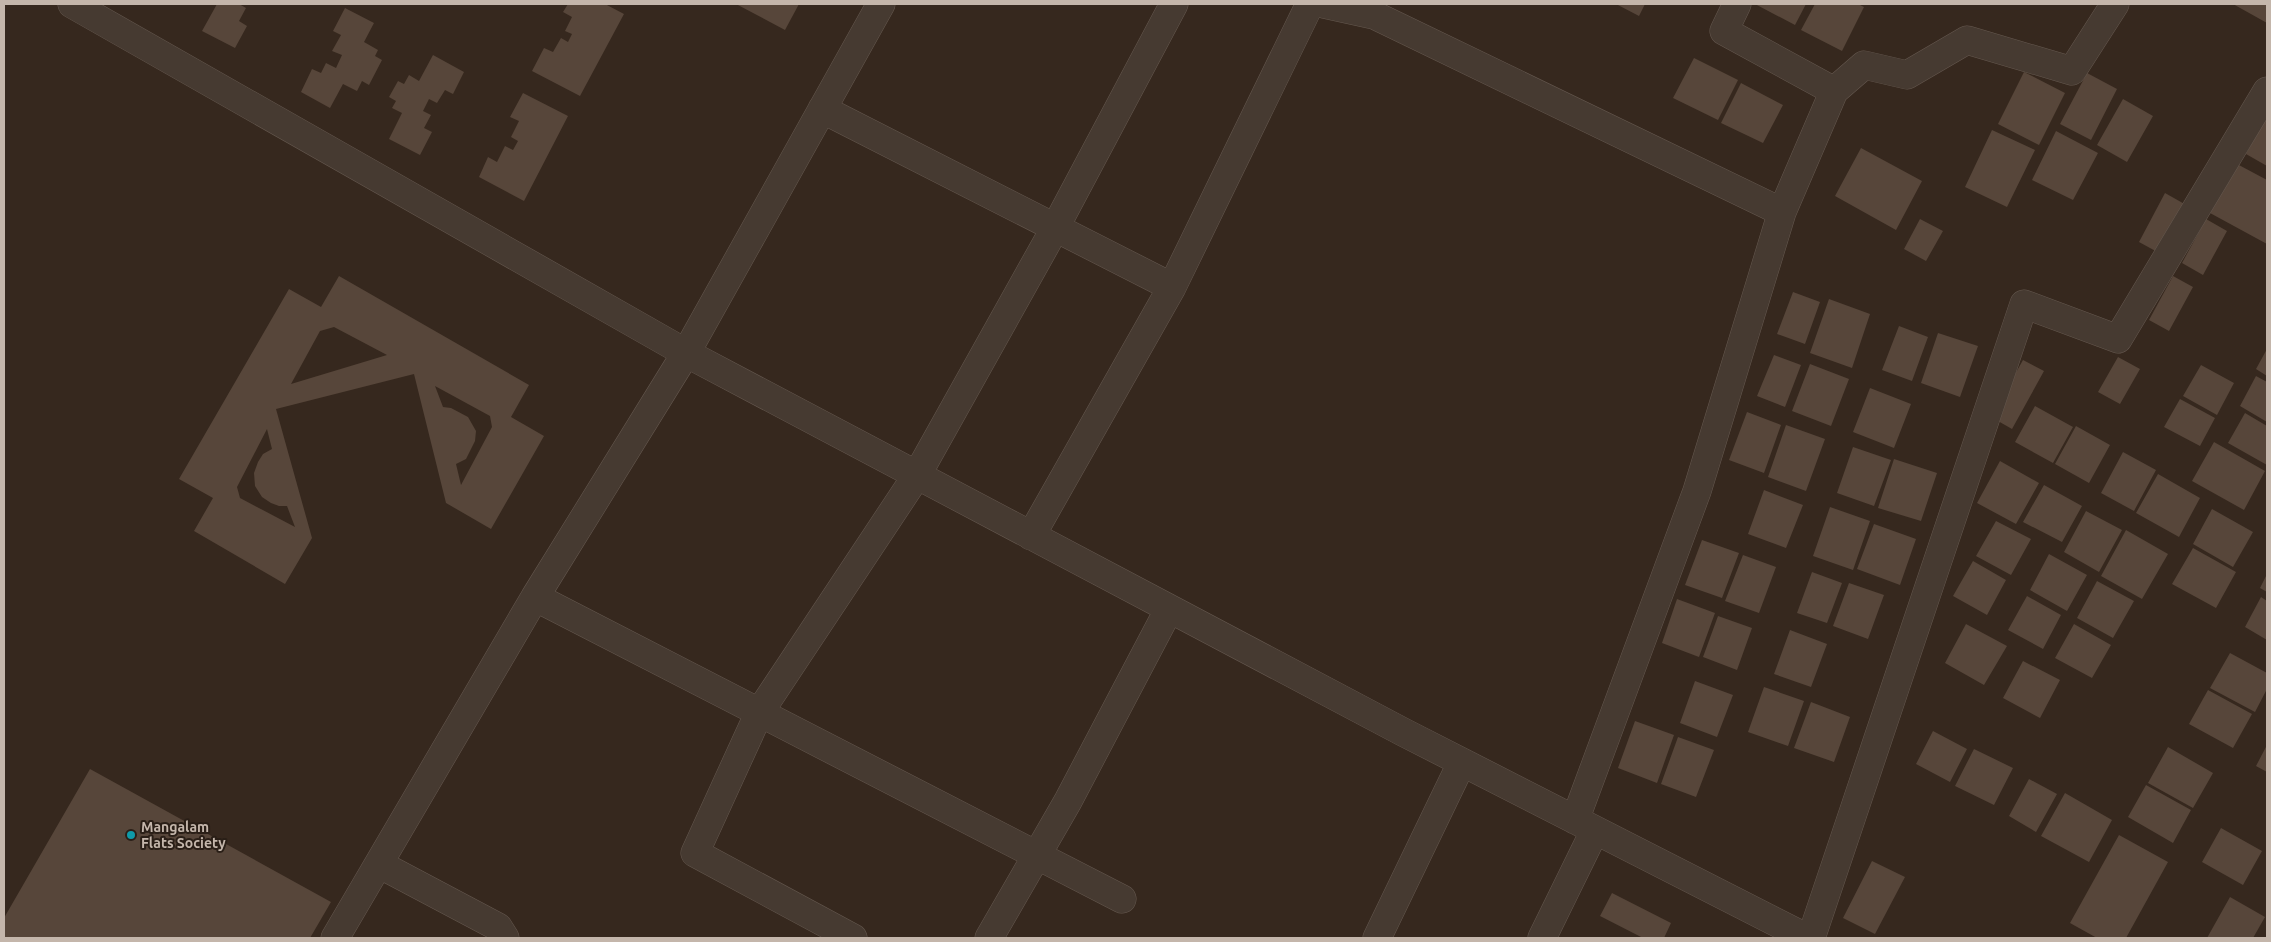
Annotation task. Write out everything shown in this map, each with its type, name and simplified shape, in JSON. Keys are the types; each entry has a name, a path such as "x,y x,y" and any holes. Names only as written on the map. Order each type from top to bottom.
{"street":[{"path":"72,4 686,354 1462,762 1809,938 2024,304 2118,339 2267,91"},
{"path":"334,938 535,597 686,354 881,4"},
{"path":"853,938 695,853 759,713 917,475 1055,228 1174,4"},
{"path":"1031,536 1172,287 1310,4"},
{"path":"1324,4 1374,16 1782,212"},
{"path":"1738,4 1724,31 1834,91"},
{"path":"1542,938 1585,825 1697,491 1782,212 1834,91 1864,65 1907,75 1967,40 2072,71 2115,4"},
{"path":"822,109 1172,287"},
{"path":"535,597 1035,857 1122,899"},
{"path":"989,938 1068,801 1169,609"},
{"path":"1377,938 1462,762"},
{"path":"379,864 498,926 505,938"}],"building":[{"path":"217,4 239,4 246,8 239,21 247,26 235,48 202,31"},
{"path":"568,4 605,4 624,14 580,96 532,71 544,48 553,52 561,38 568,42 572,34 565,31 572,17 563,12"},
{"path":"736,4 799,4 785,30"},
{"path":"1616,4 1645,4 1639,16"},
{"path":"1755,4 1806,4 1795,25"},
{"path":"1815,4 1858,4 1864,7 1842,51 1801,30"},
{"path":"2233,4 2267,4 2267,23"},
{"path":"345,8 374,23 364,42 378,50 375,56 382,60 369,85 362,81 357,91 343,84 330,108 301,92 312,69 321,73 326,63 336,68 342,55 332,51 341,35 333,31"},
{"path":"433,55 464,72 453,94 445,90 437,103 429,99 423,111 431,115 424,128 432,132 420,155 389,139 402,113 392,108 396,101 389,97 398,81 404,84 409,75 419,81"},
{"path":"1694,58 1738,80 1718,120 1673,98"},
{"path":"2024,72 2065,93 2039,145 1998,124"},
{"path":"2087,73 2117,89 2091,140 2060,124"},
{"path":"1741,83 1783,105 1763,143 1721,123"},
{"path":"523,93 568,116 524,201 479,177 488,157 497,162 505,146 513,150 518,141 511,137 519,121 510,117"},
{"path":"2123,99 2153,116 2127,162 2097,145"},
{"path":"2267,115 2267,166 2246,154"},
{"path":"1992,130 2035,150 2007,207 1965,187"},
{"path":"2056,131 2098,153 2073,200 2032,180"},
{"path":"1861,148 1922,181 1896,230 1835,196"},
{"path":"2237,164 2267,180 2267,244 2210,213"},
{"path":"2165,193 2188,206 2161,254 2139,242"},
{"path":"1920,219 1943,231 1926,261 1904,249"},
{"path":"2206,219 2227,231 2203,275 2182,263"},
{"path":"339,276 529,385 511,417 544,436 491,529 446,503 414,374 276,409 312,538 285,584 194,531 213,498 179,479 289,289 321,307","holes":["334,327 387,355 291,384 320,331","435,386 490,416 492,427 461,485 456,464 466,459 475,441 476,431 468,417 451,408 443,407","267,429 272,449 263,454 258,462 254,473 255,486 262,497 271,503 287,506 295,527 240,498 237,487"]},
{"path":"2173,276 2193,287 2169,331 2149,320"},
{"path":"1793,292 1820,302 1805,344 1777,334"},
{"path":"1829,299 1870,314 1852,368 1810,353"},
{"path":"1899,326 1928,337 1912,381 1882,370"},
{"path":"1938,333 1978,346 1960,397 1921,383"},
{"path":"2267,349 2267,376 2256,369"},
{"path":"1774,355 1801,365 1785,407 1757,396"},
{"path":"2118,357 2140,369 2120,404 2098,392"},
{"path":"2023,360 2044,371 2012,429 1991,417"},
{"path":"1810,364 1849,379 1831,426 1792,411"},
{"path":"2201,365 2234,383 2217,415 2183,396"},
{"path":"2256,376 2267,382 2267,422 2240,406"},
{"path":"1870,388 1911,404 1894,448 1853,432"},
{"path":"2180,399 2215,418 2200,446 2164,427"},
{"path":"2035,406 2073,427 2053,463 2015,442"},
{"path":"1747,412 1781,425 1764,473 1729,460"},
{"path":"2245,413 2267,426 2267,465 2228,443"},
{"path":"1786,425 1825,439 1806,491 1768,477"},
{"path":"2076,426 2110,445 2089,483 2055,464"},
{"path":"2214,442 2265,471 2244,510 2192,481"},
{"path":"1853,447 1891,460 1874,506 1837,493"},
{"path":"2123,452 2156,470 2134,511 2101,493"},
{"path":"1894,459 1937,473 1921,521 1878,508"},
{"path":"2000,461 2039,483 2016,524 1977,503"},
{"path":"2158,474 2200,498 2179,537 2136,513"},
{"path":"2044,485 2082,506 2062,542 2023,522"},
{"path":"1764,490 1803,505 1786,548 1748,534"},
{"path":"1830,507 1870,521 1853,570 1813,556"},
{"path":"2212,509 2253,532 2233,567 2193,544"},
{"path":"2086,511 2122,530 2099,572 2064,552"},
{"path":"1996,521 2031,539 2011,575 1976,556"},
{"path":"1874,524 1916,539 1900,585 1857,569"},
{"path":"2126,530 2168,554 2142,599 2101,576"},
{"path":"1702,540 1739,553 1722,598 1685,585"},
{"path":"2193,548 2236,572 2216,608 2172,584"},
{"path":"2049,554 2087,575 2067,611 2030,590"},
{"path":"1743,555 1776,567 1759,613 1725,601"},
{"path":"1973,561 2006,580 1987,615 1953,596"},
{"path":"1812,572 1842,583 1827,623 1797,613"},
{"path":"2267,574 2267,592 2260,588"},
{"path":"2097,581 2134,601 2113,638 2077,618"},
{"path":"1849,583 1884,595 1868,639 1833,626"},
{"path":"2027,596 2061,615 2043,649 2008,630"},
{"path":"2261,597 2267,601 2267,640 2245,627"},
{"path":"1677,599 1715,613 1699,657 1662,643"},
{"path":"1718,616 1752,628 1737,670 1703,657"},
{"path":"1966,624 2007,646 1984,685 1945,663"},
{"path":"2074,624 2111,645 2092,678 2055,658"},
{"path":"1790,630 1827,644 1811,687 1774,674"},
{"path":"2230,653 2267,673 2267,689 2255,712 2210,688"},
{"path":"2023,661 2060,680 2040,718 2003,698"},
{"path":"1695,681 1733,695 1717,737 1680,723"},
{"path":"1764,687 1804,701 1788,746 1748,732"},
{"path":"2208,690 2252,714 2233,748 2189,724"},
{"path":"1811,702 1850,717 1834,762 1794,748"},
{"path":"1635,721 1674,735 1657,783 1618,768"},
{"path":"1933,731 1967,749 1950,782 1916,764"},
{"path":"1678,737 1714,750 1696,797 1661,784"},
{"path":"2267,745 2267,772 2256,766"},
{"path":"2168,747 2213,773 2193,808 2148,783"},
{"path":"1974,749 2013,768 1994,805 1955,786"},
{"name":"Mangalam Flats Society","path":"90,769 331,902 310,938 4,938 4,918"},
{"path":"2029,779 2057,794 2036,832 2009,816"},
{"path":"2146,785 2191,810 2173,843 2128,817"},
{"path":"2065,793 2112,820 2089,862 2041,836"},
{"path":"2221,828 2262,851 2243,885 2202,862"},
{"path":"2119,835 2168,862 2126,938 2097,938 2070,923"},
{"path":"1872,861 1905,877 1875,934 1843,918"},
{"path":"1612,893 1671,923 1664,938 1643,938 1600,916"},
{"path":"2230,897 2265,917 2253,938 2207,938"}],"place":[{"name":"Mangalam Flats Society","path":"131,835"}]}
